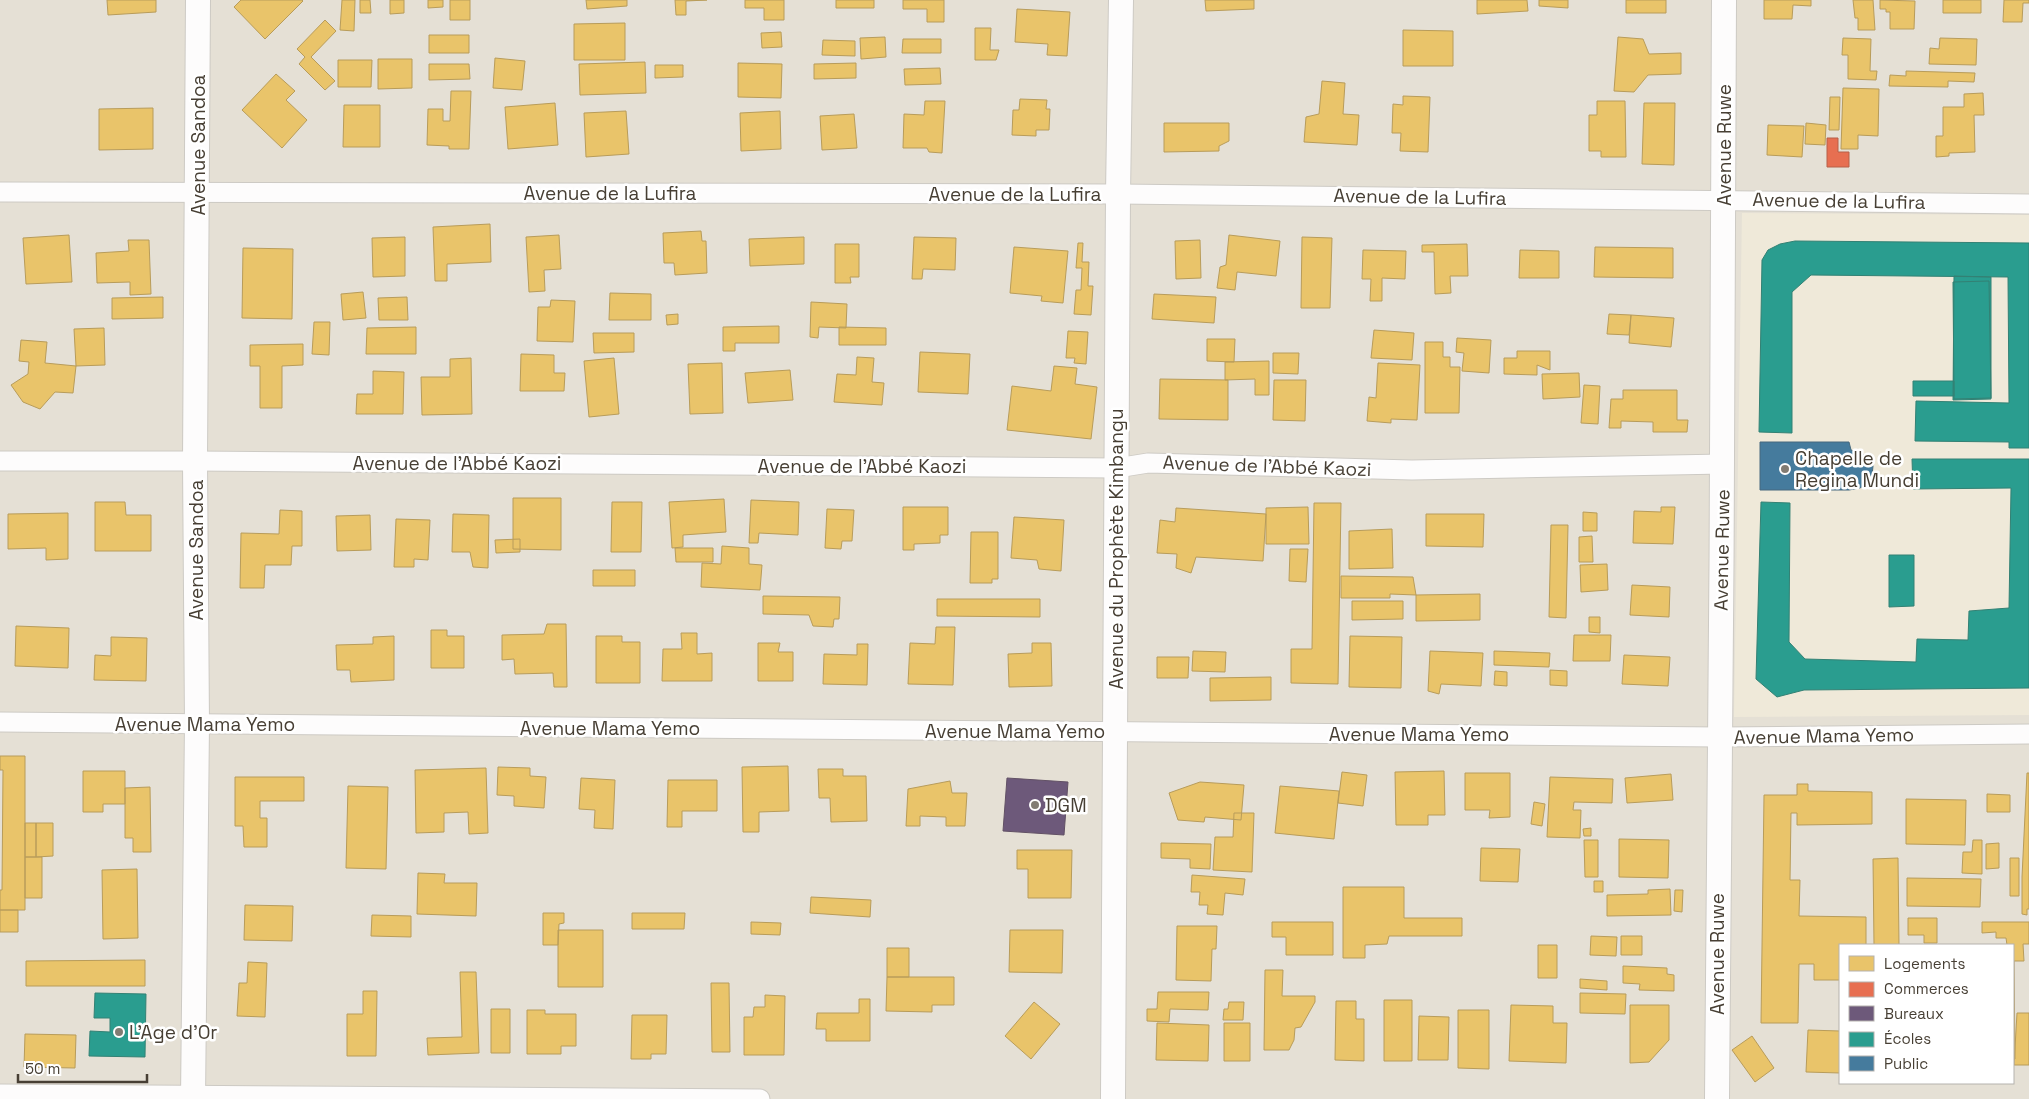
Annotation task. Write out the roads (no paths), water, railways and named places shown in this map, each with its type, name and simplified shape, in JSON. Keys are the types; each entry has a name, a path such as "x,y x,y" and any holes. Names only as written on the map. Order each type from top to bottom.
{"street":[{"name":"Avenue Sandoa","path":"193,1097 197,724 195,461 198,0"},
{"name":"Avenue du Prophète Kimbangu","path":"1113,1099 1118,194 1121,0"},
{"name":"Avenue Ruwe","path":"1716,1099 1719,737 1724,464 1724,0"},
{"name":"Avenue de la Lufira","path":"0,192 1118,194 2029,204"},
{"name":"Avenue de l'Abbé Kaozi","path":"0,461 1117,468 1148,463 1412,470 1724,464"},
{"name":"Avenue Mama Yemo","path":"0,722 1719,737 2029,734"},
{"path":"0,1094 193,1097 760,1099"}],"place":[{"name":"Chapelle de Regina Mundi","path":"1785,469"},
{"name":"DGM","path":"1035,805"},
{"name":"L'Age d'Or","path":"119,1032"}]}
